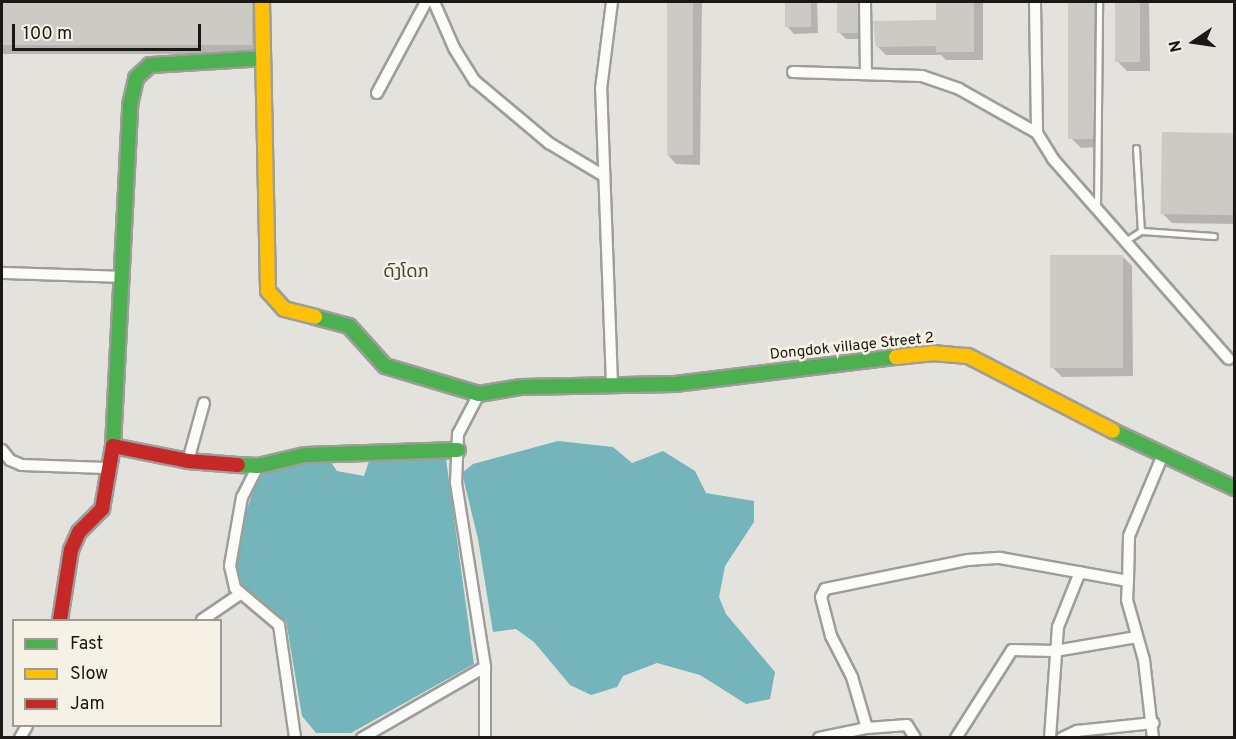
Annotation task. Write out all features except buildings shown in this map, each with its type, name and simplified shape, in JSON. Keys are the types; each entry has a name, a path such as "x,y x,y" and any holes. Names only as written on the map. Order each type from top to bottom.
{"street":[{"path":"262,2 267,107 266,268 268,291 273,301 284,309 349,326 385,366 479,394 458,434 456,483 485,667 486,738"},
{"path":"377,93 426,2"},
{"path":"434,2 454,48 475,81 549,143 604,176"},
{"path":"612,2 601,89 612,384"},
{"path":"865,2 866,73"},
{"path":"1035,2 1037,134"},
{"path":"60,619 71,550 79,532 102,509 106,468 113,446 130,105 136,78 150,65 263,58"},
{"path":"793,72 866,73 932,80 959,89 1037,134 1053,159 1229,359"},
{"path":"2,273 120,277"},
{"name":"Dongdok village Street 2","path":"479,394 521,387 675,384 932,353 968,356 1162,457 1234,488"},
{"path":"188,460 204,403"},
{"path":"113,446 188,460 258,466 305,455 458,450"},
{"path":"2,450 10,460 22,465 106,468"},
{"path":"1154,738 1154,723 1137,637 1127,600 1129,536 1162,457"},
{"path":"258,466 242,497 230,566 235,588 279,625 295,738"},
{"path":"867,728 852,678 831,636 821,597 825,589 968,560 999,558 1128,580"},
{"path":"1050,738 1055,651 1061,616 1080,572"},
{"path":"205,619 240,594"},
{"path":"956,738 1006,653 1016,650 1055,651 1137,637"},
{"path":"362,738 485,667"},
{"path":"1062,738 1070,732 1154,723"},
{"path":"819,738 867,728 907,725 915,738"}],"lane":[{"path":"1097,209 1099,2"},
{"path":"1136,148 1141,231"},
{"path":"1125,241 1141,231 1214,236"}],"water":[{"path":"558,441 613,447 632,463 663,451 695,471 706,493 754,501 754,522 725,566 719,597 726,614 775,672 770,699 746,704 700,675 657,663 623,676 617,687 591,695 570,685 534,642 516,629 493,632 478,539 462,473 473,464"},
{"path":"446,459 474,664 351,733 316,733 302,716 286,621 249,595 236,573 241,526 258,477 281,466 330,461 337,471 364,476 369,461"}],"traffic: fast":[{"path":"113,446 130,105 136,78 150,65 263,58"},
{"path":"315,317 349,326 385,366 479,394 521,387 675,384 896,357"},
{"path":"1113,431 1234,488"},
{"path":"238,465 258,466 305,455 458,450"}],"traffic: slow":[{"path":"262,2 268,291 284,309 315,317"},
{"path":"896,357 932,353 968,356 1113,431"}],"traffic: jam":[{"path":"60,619 71,550 79,532 102,509 113,446 188,461 238,465"}],"district":[{"name":"ດົງໂດກ","path":"406,273"}]}
